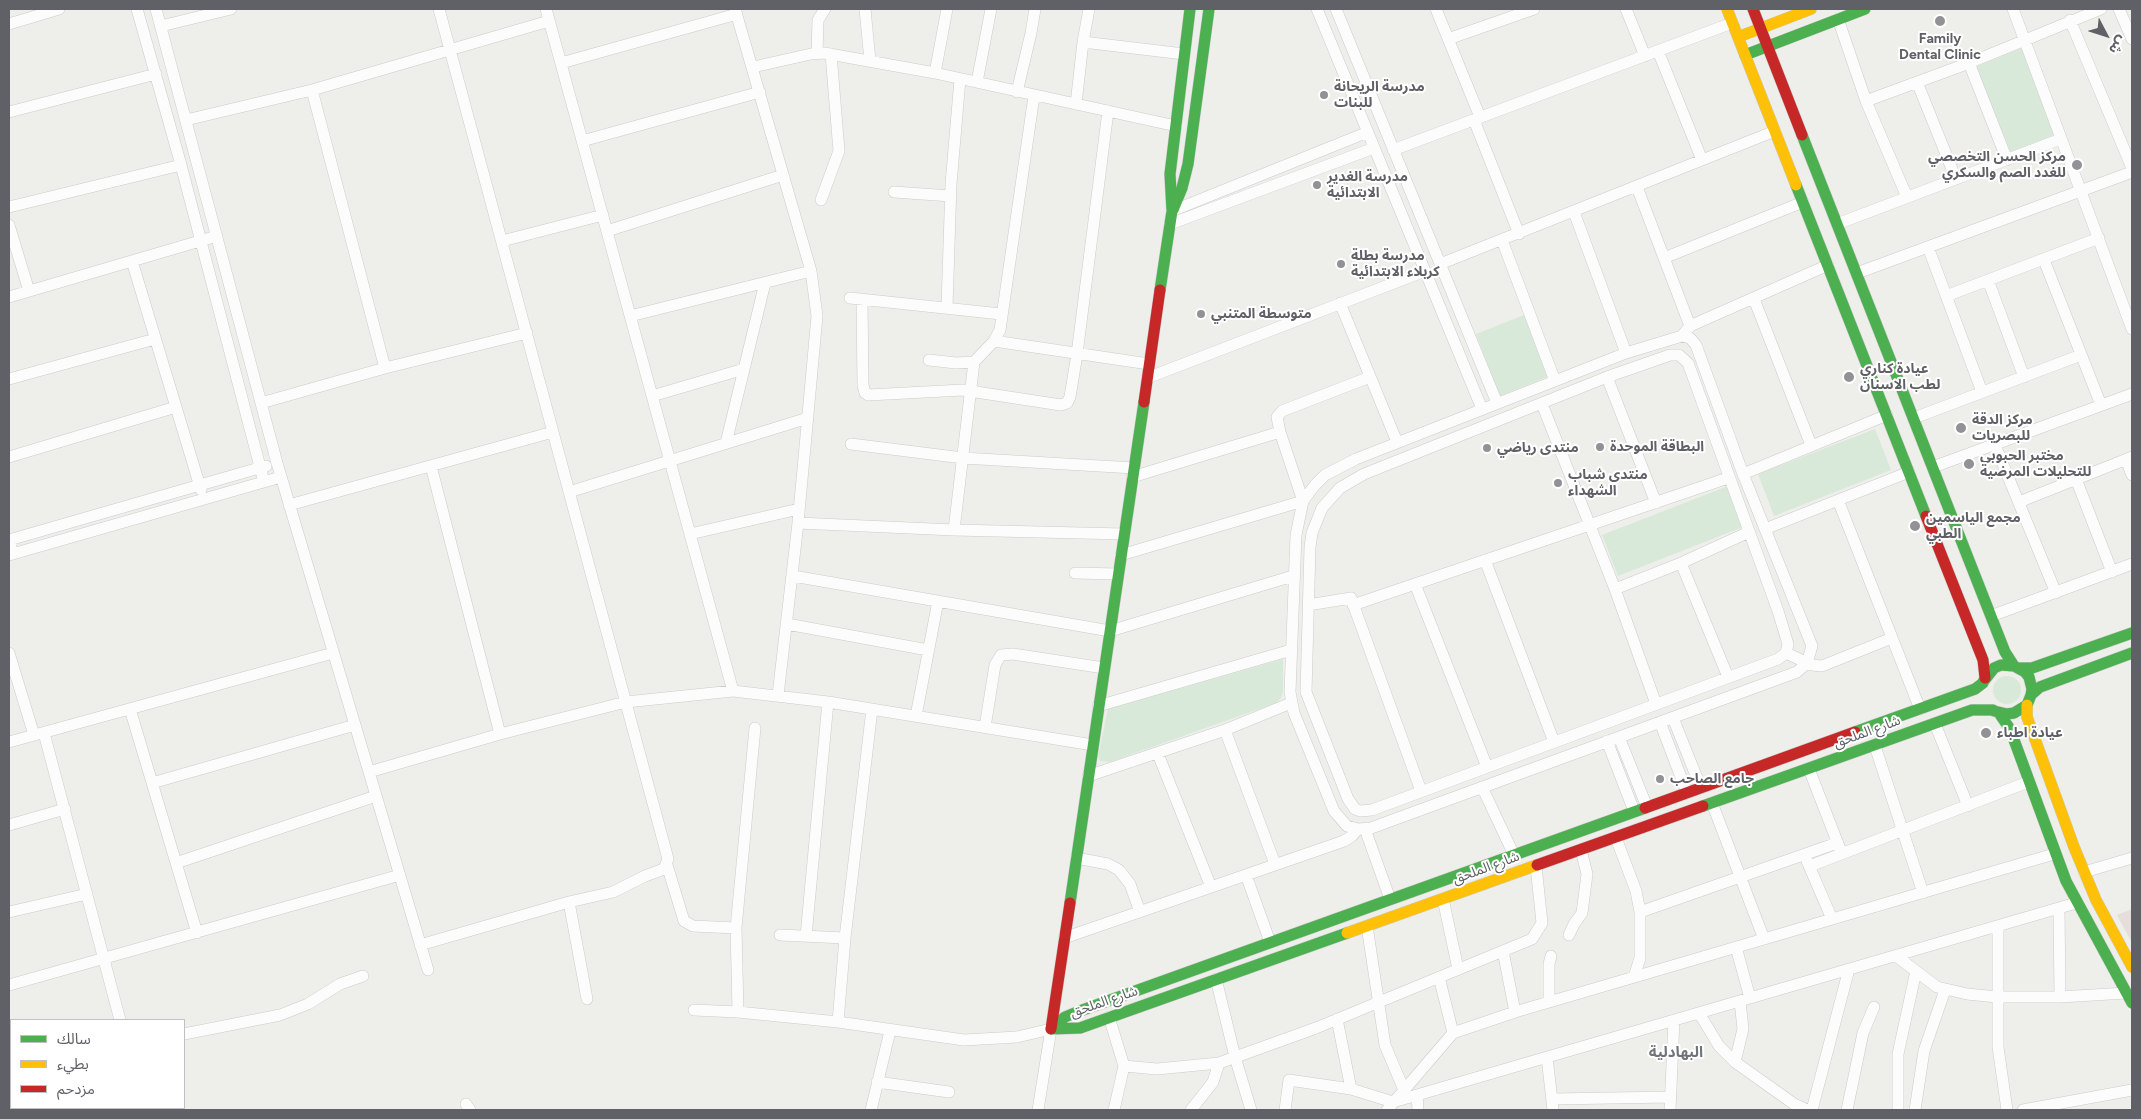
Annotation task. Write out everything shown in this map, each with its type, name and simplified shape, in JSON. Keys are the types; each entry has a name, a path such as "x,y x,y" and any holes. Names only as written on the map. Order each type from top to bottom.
{"street":[{"path":"9,24 59,9"},
{"path":"137,9 181,165 264,482"},
{"path":"156,9 277,463 428,970"},
{"path":"161,26 231,9"},
{"path":"439,9 668,856 667,865 682,915 687,923 693,926 736,928"},
{"path":"546,9 733,691"},
{"path":"817,53 818,20 825,9"},
{"path":"865,9 870,61"},
{"path":"934,73 947,9"},
{"path":"977,82 991,9"},
{"path":"1017,92 1031,33 1034,9"},
{"path":"1076,104 1089,9"},
{"path":"1038,1110 1172,211 1170,174 1190,9"},
{"path":"1172,211 1186,176 1209,9"},
{"path":"1317,9 1482,409"},
{"path":"1336,9 1497,403"},
{"path":"1436,9 1519,234"},
{"path":"1448,39 1534,9"},
{"path":"1626,9 1645,56"},
{"path":"1727,9 1983,660 1984,698 2010,729 2054,854 2076,903 2129,998 1997,997 1944,990 1937,987 1896,956"},
{"path":"1753,9 1991,616 2008,657 2029,677 2032,689 2028,717 2056,802 2096,900 2132,967"},
{"path":"1738,37 1811,9"},
{"path":"1745,55 1865,9"},
{"path":"2013,9 2132,329"},
{"path":"1866,101 1968,63 2101,9"},
{"path":"2120,9 2132,39"},
{"path":"561,63 736,12 811,271 817,316 793,576 778,695"},
{"path":"1838,19 1866,101 1907,198"},
{"path":"2070,20 2132,168"},
{"path":"186,120 312,90 549,21"},
{"path":"1394,150 1732,23"},
{"path":"1083,42 1184,54"},
{"path":"1658,51 1702,160"},
{"path":"753,67 817,53 831,54 934,73 1176,126"},
{"path":"821,200 839,151 831,54"},
{"path":"1968,63 2007,160"},
{"path":"9,112 156,74"},
{"path":"947,307 951,196 960,79"},
{"path":"1917,82 1956,179"},
{"path":"312,90 385,368"},
{"path":"582,141 760,92"},
{"path":"954,530 974,362 994,341 1000,330 1034,96"},
{"path":"1001,314 856,298 865,393 872,396 971,391 1064,404 1070,397 1077,354 1108,111"},
{"path":"1440,264 1775,131"},
{"path":"1172,211 1368,132"},
{"path":"1837,224 2061,138"},
{"path":"1170,224 1374,148"},
{"path":"9,207 181,165"},
{"path":"1857,274 2132,172"},
{"path":"607,231 783,175"},
{"path":"1636,186 1690,326"},
{"path":"894,192 951,196"},
{"path":"1664,258 1803,202"},
{"path":"1574,212 1626,353"},
{"path":"502,241 602,215"},
{"path":"9,225 29,291"},
{"path":"9,297 217,236"},
{"path":"1946,296 2099,238"},
{"path":"1502,240 1555,381"},
{"path":"1928,247 1982,392"},
{"path":"2044,260 2101,406"},
{"path":"132,261 203,499"},
{"path":"1679,355 1682,336 1690,326 1828,265"},
{"path":"630,316 811,271"},
{"path":"1147,378 1425,271"},
{"path":"1988,280 2024,376"},
{"path":"726,443 765,283"},
{"path":"1754,299 1811,445"},
{"path":"1340,303 1397,442"},
{"path":"261,403 385,368 527,333"},
{"path":"1064,938 1344,841 1362,829 1797,672 1807,663 1812,646 1743,474 1696,345 1690,338 1682,336 1626,353 1356,458 1325,475 1314,485 1303,501 1296,535 1293,576 1290,692 1292,703 1334,811 1347,826 1362,829"},
{"path":"9,379 155,339"},
{"path":"994,341 1149,364"},
{"path":"1670,355 1679,355 1688,363 1783,628 1788,644 1786,653 1778,659 1366,812 1360,812 1352,805 1306,692 1312,533 1322,508 1340,488 1358,477 1606,378 1670,355"},
{"path":"1914,418 2081,355"},
{"path":"928,360 956,363 974,362"},
{"path":"652,396 744,369"},
{"path":"1303,501 1280,432 1277,417 1282,411 1370,377"},
{"path":"1606,378 1656,503"},
{"path":"1933,468 2132,394"},
{"path":"1542,404 1615,589 1656,704"},
{"path":"9,457 176,407"},
{"path":"1743,474 1887,415"},
{"path":"570,492 808,418"},
{"path":"1426,430 1432,447"},
{"path":"289,505 553,432"},
{"path":"851,444 963,458 1133,472 1280,432"},
{"path":"1995,445 2056,593"},
{"path":"2019,502 2129,458 2132,475"},
{"path":"277,463 9,540 11,554 281,477"},
{"path":"431,466 500,734"},
{"path":"1765,529 1909,472"},
{"path":"1352,605 1728,478"},
{"path":"2076,479 2112,572"},
{"path":"1838,500 1920,708"},
{"path":"1121,555 1303,501"},
{"path":"690,534 799,510"},
{"path":"108,511 113,525"},
{"path":"798,523 954,530 1124,534"},
{"path":"1615,589 1682,563 1749,532"},
{"path":"1485,560 1554,742"},
{"path":"1682,563 1728,677"},
{"path":"1991,616 2132,564"},
{"path":"1075,573 1118,574"},
{"path":"793,576 1110,631 1293,576"},
{"path":"1415,584 1487,767"},
{"path":"1308,605 1351,598 1421,791"},
{"path":"916,716 938,601"},
{"path":"1292,620 1308,619"},
{"path":"787,624 928,650"},
{"path":"1984,680 1989,672 2001,666 2032,668 2132,632"},
{"path":"1786,653 1807,663 1822,666 1892,638"},
{"path":"1098,706 1291,650"},
{"path":"9,653 65,809 120,1019"},
{"path":"9,742 334,653"},
{"path":"1996,712 2014,713 2043,685 2132,653"},
{"path":"985,727 995,665 1001,655 1012,654 1104,668"},
{"name":"شارع الملحق","path":"1050,1030 1071,1014 1975,689 1984,680"},
{"path":"369,772 500,734 626,702 733,691 828,702 1093,745"},
{"path":"806,936 828,702"},
{"path":"1088,776 1158,754 1292,703"},
{"path":"130,709 197,933"},
{"path":"838,1022 845,938 872,709"},
{"name":"شارع الملحق","path":"1050,1030 1073,1030 1972,710 1979,709 1996,712"},
{"path":"1673,718 1701,788"},
{"path":"1660,722 1687,793"},
{"path":"1936,724 1968,806"},
{"path":"152,783 355,725"},
{"path":"738,1012 736,928 754,728"},
{"path":"1225,730 1275,864"},
{"path":"1619,737 1647,807"},
{"path":"1607,742 1634,812"},
{"path":"1874,746 1923,893"},
{"path":"1529,751 1535,768"},
{"path":"1158,754 1211,887"},
{"path":"1810,769 1839,848"},
{"path":"1640,912 1804,854 1839,848 1902,830 2028,782"},
{"path":"1482,787 1514,855"},
{"path":"176,863 376,796"},
{"path":"1712,803 1764,939"},
{"path":"9,825 65,809"},
{"path":"1362,829 1390,899"},
{"path":"1569,935 1582,913 1587,874 1586,829"},
{"path":"1561,838 1567,845 1567,855"},
{"path":"1616,838 1636,891 1640,912 1640,958 1634,977"},
{"path":"1810,866 1839,848"},
{"path":"1804,854 1832,919"},
{"path":"1390,1106 1454,1032 1548,1002 2054,854"},
{"path":"1076,858 1108,864 1119,870 1130,884 1140,912"},
{"path":"2084,872 2132,858"},
{"path":"420,945 569,902 613,892 645,876 664,870 667,865"},
{"path":"1124,1066 1157,1069 1219,1063 1337,1019 1532,938 1542,923 1536,866"},
{"path":"1246,874 1270,942"},
{"path":"9,985 400,875"},
{"path":"9,912 87,894"},
{"path":"1442,899 1458,969"},
{"path":"569,902 587,999"},
{"path":"1285,1110 1290,1080 1351,1089 1390,1106 1417,1095 2076,903"},
{"path":"2059,908 2060,997"},
{"path":"1367,926 1385,1045 1404,1090"},
{"path":"1998,926 1998,1047 2007,1110"},
{"path":"780,935 845,938"},
{"path":"1735,1062 1744,1029 1745,999 1736,947"},
{"path":"1503,951 1516,1012"},
{"path":"1548,1002 1551,956"},
{"path":"1812,1110 1849,969"},
{"path":"1898,1110 1898,1054 1916,971"},
{"path":"185,1034 280,1014 308,1004 340,984 363,976"},
{"path":"1439,977 1454,1032"},
{"path":"1216,980 1235,1057 1251,1110"},
{"path":"1915,1110 1924,1051 1944,990"},
{"path":"1847,1110 1863,1033 1874,1006"},
{"path":"694,1010 738,1012 838,1022 890,1031 964,1040 1017,1037 1050,1030"},
{"path":"1699,1013 1719,1046 1735,1062 1794,1104 1807,1110"},
{"path":"1109,1017 1124,1066 1114,1110"},
{"path":"1337,1019 1351,1089"},
{"path":"1670,1110 1674,1020"},
{"path":"871,1110 890,1031"},
{"path":"1547,1057 1553,1105 1670,1097"},
{"path":"1190,1110 1213,1082 1219,1063"},
{"path":"877,1082 949,1092"},
{"path":"2023,1110 2132,1090"},
{"path":"1417,1095 1418,1110"}],"shaded area":[{"path":"2132,909 2132,943 2117,915"}],"green space":[{"path":"2022,48 2057,134 2011,153 1976,67"},
{"path":"1524,315 1549,376 1500,396 1476,334"},
{"path":"1875,429 1891,470 1774,516 1758,474"},
{"path":"1728,486 1743,527 1618,576 1602,535"},
{"path":"1283,659 1283,692 1281,698 1276,703 1110,762 1100,761 1098,756 1108,709"},
{"path":"2007,676 2017,680 2021,690 2017,700 2007,704 1997,700 1993,690 1997,680"}],"traffic: fast":[{"path":"1160,290 1172,211 1170,174 1190,9"},
{"path":"1173,210 1182,188 1188,164 1209,9"},
{"path":"1745,55 1865,9"},
{"path":"1802,135 2005,652 2014,666"},
{"path":"1796,185 1926,516"},
{"path":"1070,903 1144,402"},
{"path":"2020,668 2032,668 2132,633"},
{"path":"1994,711 2007,714 2014,713 2027,705 2031,695 2040,687 2132,653"},
{"path":"1983,682 1994,668 2001,665 2014,666 2025,672 2029,677 2032,689 2031,695"},
{"path":"1855,732 1975,689 1983,683"},
{"path":"1703,806 1972,710 1993,710"},
{"path":"1999,713 2010,729 2066,881 2132,1003"},
{"path":"1051,1029 1065,1017 1077,1012 1645,808"},
{"path":"1051,1029 1080,1028 1347,933"}],"traffic: slow":[{"path":"1727,9 1796,185"},
{"path":"1738,37 1811,9"},
{"path":"2027,705 2027,717 2074,847 2096,900 2132,967"},
{"path":"1347,933 1537,865"}],"traffic: jam":[{"path":"1753,9 1802,135"},
{"path":"1144,402 1160,290"},
{"path":"1926,516 1983,660 1985,678"},
{"path":"1645,808 1855,732"},
{"path":"1537,865 1703,806"},
{"path":"1051,1029 1070,903"}],"place":[{"name":"Family Dental Clinic","path":"1940,21"},
{"name":"مدرسة الريحانة للبنات","path":"1324,95"},
{"name":"مركز الحسن التخصصي للغدد الصم والسكري","path":"2077,165"},
{"name":"مدرسة الغدير الابتدائية","path":"1317,185"},
{"name":"مدرسة بطلة كربلاء الابتدائية","path":"1341,264"},
{"name":"متوسطة المتنبي","path":"1201,314"},
{"name":"عيادة كناري لطب الاسنان","path":"1849,377"},
{"name":"مركز الدقة للبصريات","path":"1961,428"},
{"name":"البطاقة الموحدة","path":"1600,447"},
{"name":"منتدى رياضي","path":"1487,448"},
{"name":"مختبر الحبوبي للتحليلات المرضية","path":"1969,464"},
{"name":"منتدى شباب الشهداء","path":"1558,483"},
{"name":"مجمع الياسمين الطبي","path":"1915,526"},
{"name":"عيادة اطباء","path":"1986,733"},
{"name":"جامع الصاحب","path":"1660,779"}],"district":[{"name":"البهادلية","path":"1676,1053"}]}
